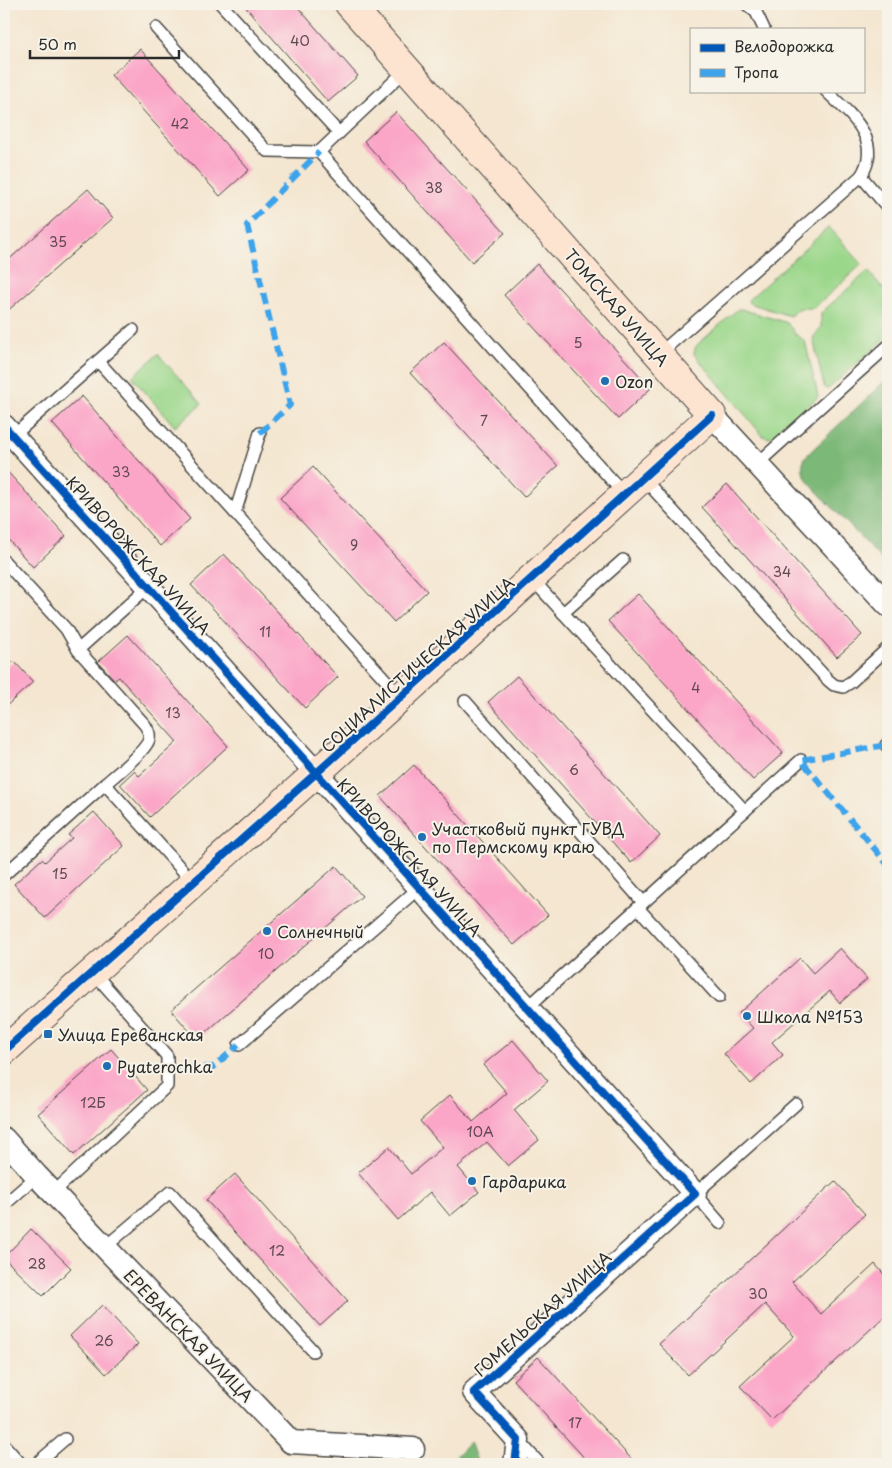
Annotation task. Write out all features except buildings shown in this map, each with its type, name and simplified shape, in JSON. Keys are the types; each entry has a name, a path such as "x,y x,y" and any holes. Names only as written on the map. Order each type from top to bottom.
{"street":[{"name":"ТОМСКАЯ УЛИЦА","path":"349,4 712,416 888,605"},
{"name":"СОЦИАЛИСТИЧЕСКАЯ УЛИЦА","path":"4,1051 401,697 712,416"},
{"name":"КРИВОРОЖСКАЯ УЛИЦА","path":"8,431 695,1194"},
{"name":"ЕРЕВАНСКАЯ УЛИЦА","path":"4,1139 53,1193 291,1442 412,1453"},
{"name":"ГОМЕЛЬСКАЯ УЛИЦА","path":"518,1440 474,1392 695,1194"},
{"path":"515,1464 518,1440"}],"lane":[{"path":"221,4 339,133"},
{"path":"746,4 756,12 764,28"},
{"path":"156,28 267,151 319,152 407,69"},
{"path":"659,354 861,176 866,168 868,159 868,148 864,131 852,116 827,92"},
{"path":"319,152 634,486 828,680 843,687 888,648"},
{"path":"861,176 888,208"},
{"path":"8,431 98,361 133,330"},
{"path":"757,464 888,346"},
{"path":"98,361 401,697"},
{"path":"235,513 260,433"},
{"path":"563,613 623,560"},
{"path":"4,561 66,629 78,650 145,725 149,732 149,741 143,749 4,876"},
{"path":"532,578 744,811"},
{"path":"78,650 148,587"},
{"path":"465,701 719,997"},
{"path":"527,1008 801,760"},
{"path":"105,784 194,882"},
{"path":"239,1045 419,888"},
{"path":"53,1193 167,1086 167,1056 92,972"},
{"path":"720,1223 695,1194 796,1104"},
{"path":"4,1205 37,1176"},
{"path":"105,1247 170,1192 313,1351"},
{"path":"36,1464 65,1439"},
{"path":"518,1440 540,1464"},
{"path":"4,1445 22,1464"}],"green space":[{"path":"829,227 862,264 814,308 799,309 790,316 749,303 748,300"},
{"path":"868,271 888,294 888,336 826,389 813,338 821,327 821,313"},
{"path":"738,309 788,323 795,334 805,341 818,396 774,436 769,438 763,436 694,354 698,344"},
{"path":"158,354 202,404 175,427 132,377"},
{"path":"888,378 888,566 809,483 802,468 805,457"},
{"path":"470,1442 478,1464 449,1464"}],"marked path":[{"path":"260,433 290,405 247,225 319,152"},
{"path":"886,745 801,760 888,865"},
{"path":"167,1068 213,1067 239,1045"}],"cycle path":[{"path":"4,1051 331,760 712,415"},
{"path":"4,426 695,1194 474,1392 518,1440 515,1464"}],"place":[{"name":"Ozon","path":"605,381"},
{"name":"Участковый пункт ГУВД по Пермскому краю","path":"422,837"},
{"name":"Солнечный","path":"267,931"},
{"name":"Школа №153","path":"747,1016"},
{"name":"Улица Ереванская","path":"48,1034"},
{"name":"Pyaterochka","path":"107,1066"},
{"name":"Гардарика","path":"472,1181"}]}
